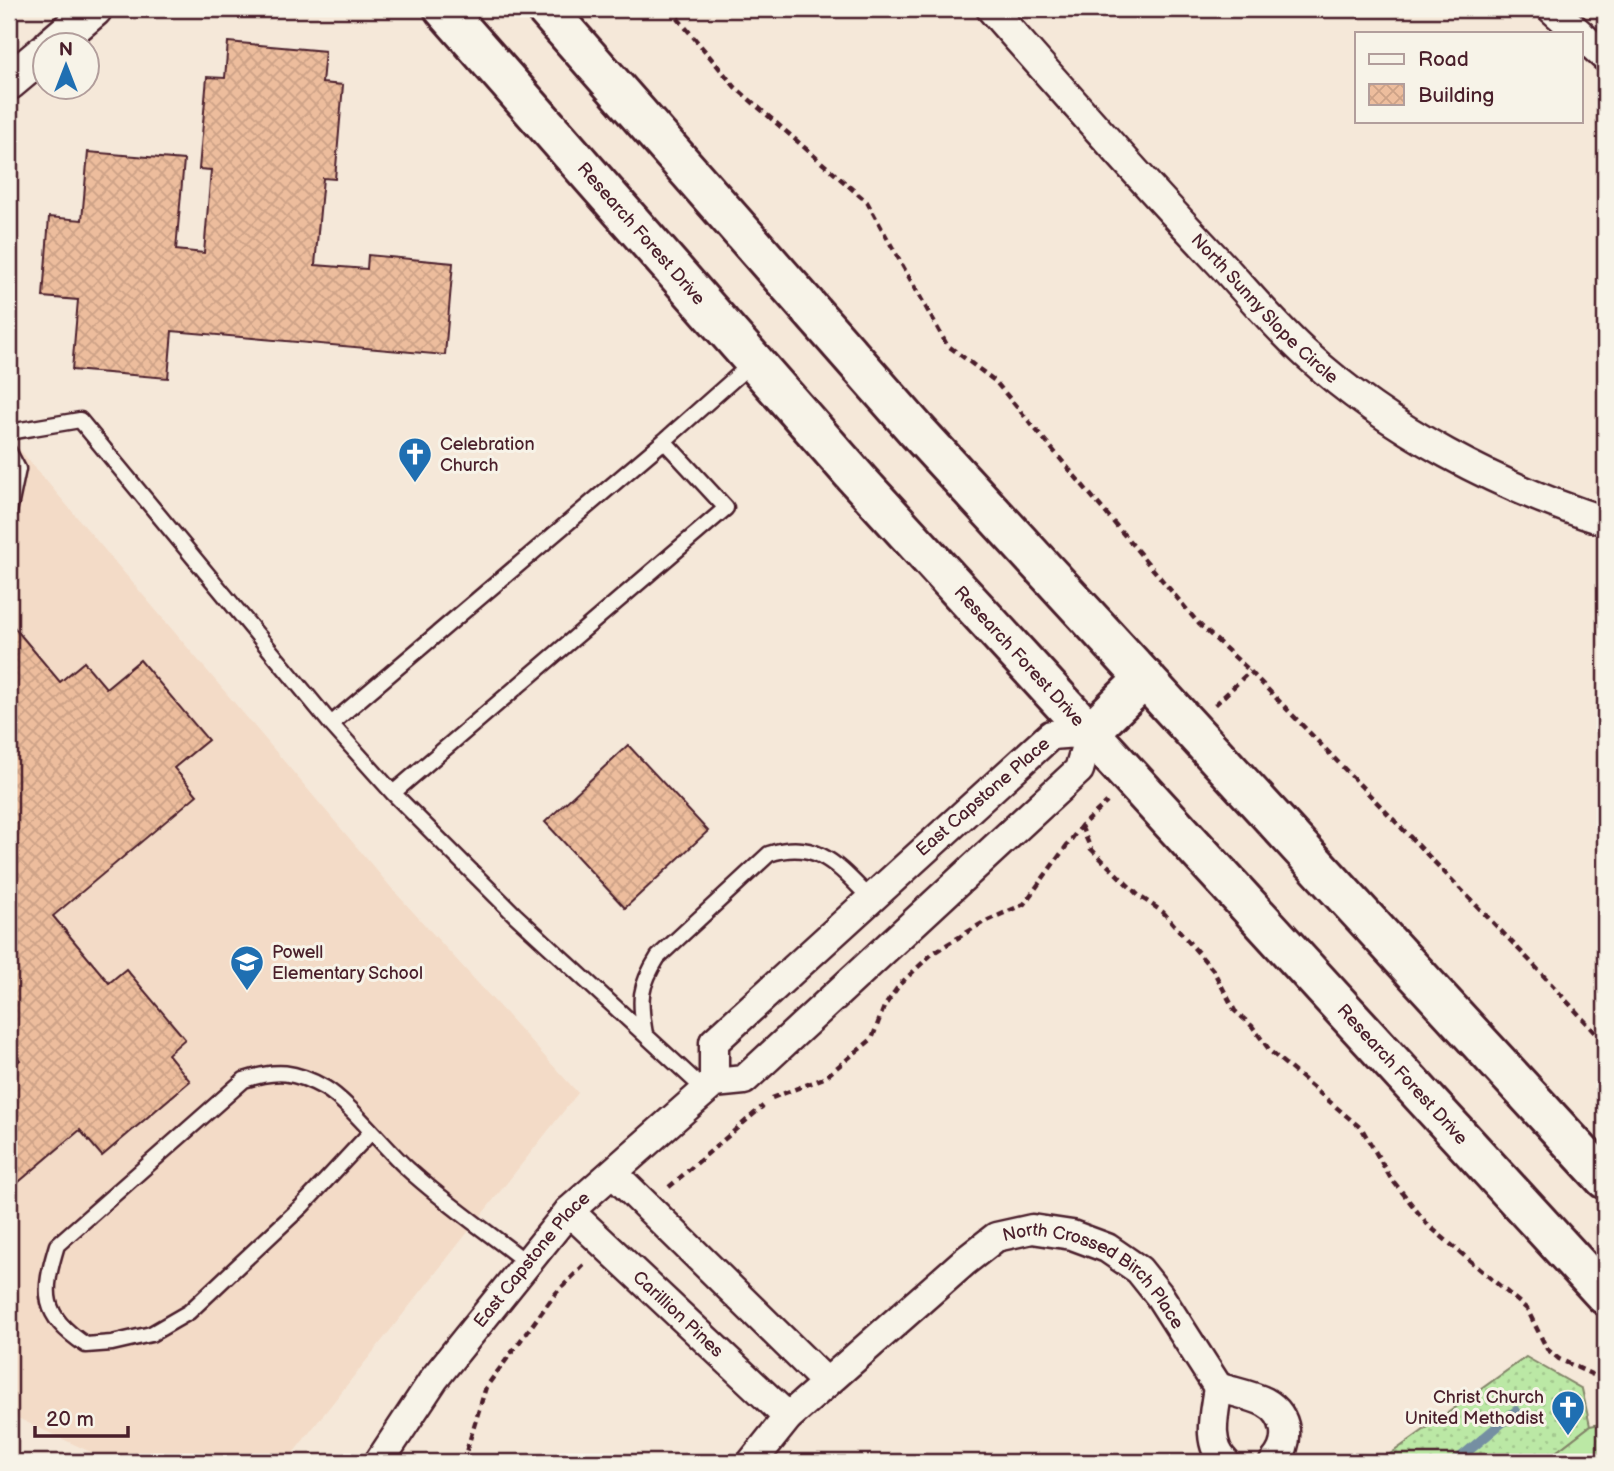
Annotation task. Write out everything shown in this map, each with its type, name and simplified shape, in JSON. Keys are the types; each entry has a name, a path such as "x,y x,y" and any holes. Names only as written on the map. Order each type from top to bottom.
{"main road":[{"name":"Research Forest Drive","path":"444,9 859,481 1605,1294"},
{"path":"546,9 917,431 1605,1179"},
{"path":"1090,732 1145,678"}],"street":[{"path":"67,32 94,9"},
{"name":"North Sunny Slope Circle","path":"991,9 1122,159 1306,354 1410,430 1492,477 1558,506 1605,520"},
{"path":"1552,9 1578,32"},
{"path":"1582,36 1605,58"},
{"path":"9,82 32,63"},
{"path":"710,1087 744,1080 1079,770 1090,732"},
{"name":"East Capstone Place","path":"379,1462 434,1379 569,1211 710,1087 715,1042 1051,735 1090,732"},
{"path":"613,1173 827,1383"},
{"name":"Carillion Pines","path":"569,1211 788,1417"},
{"name":"North Crossed Birch Place","path":"752,1462 788,1417 996,1237 1032,1229 1072,1235 1107,1248 1139,1270 1159,1295 1218,1387"},
{"path":"1225,1462 1214,1446 1212,1435 1218,1387 1265,1402 1275,1409 1286,1432 1285,1445 1274,1462"}],"lane":[{"path":"331,724 754,361"},
{"path":"9,432 80,419 331,724 393,793 515,915 645,1034 710,1087"},
{"path":"393,793 726,508 664,441"},
{"path":"9,452 18,469 9,512"},
{"path":"645,1034 641,994 645,977 658,957 769,854 785,849 814,852 840,868 870,898"},
{"path":"371,1132 302,1206 189,1312 151,1334 112,1343 86,1345 58,1324 46,1303 48,1280 57,1245 244,1080 270,1072 292,1074 328,1089 371,1132 410,1171 527,1263"}],"path":[{"path":"670,9 735,87 867,202 947,345 995,381 1199,624 1250,671 1531,962 1605,1044"},
{"path":"1190,728 1250,671"},
{"path":"647,1206 775,1096 824,1078 872,1039 884,1007 900,984 933,953 984,922 1024,904 1081,826 1133,779"},
{"path":"1081,826 1091,849 1139,896 1163,912 1213,970 1236,1011 1252,1026 1271,1052 1362,1129 1390,1177 1428,1225 1527,1309 1547,1349 1559,1359 1602,1379 1605,1384"},
{"path":"463,1462 486,1387 556,1293 605,1244"}],"shaded area":[{"name":"Powell Elementary School","path":"9,437 394,891 578,1093 286,1462 112,1462 9,1414"}],"green space":[{"path":"1526,1357 1582,1389 1590,1426 1543,1462 1379,1462"},
{"path":"1590,1426 1605,1426 1605,1462 1543,1462"}],"building":[{"path":"228,42 325,51 322,83 343,85 335,179 323,178 315,265 367,269 368,255 453,263 445,355 172,331 168,378 72,370 78,300 43,297 49,217 82,220 88,152 184,160 176,250 204,253 211,170 199,169 207,77 225,78"},
{"path":"9,621 60,682 84,662 106,688 140,660 208,740 174,768 197,795 53,916 109,983 126,969 185,1039 168,1054 190,1081 102,1156 80,1130 14,1186 9,1180 9,1069 20,1060 9,1046"},
{"path":"628,745 708,831 625,908 545,822"}],"waterway":[{"path":"1455,1462 1516,1411"}],"place":[{"name":"Celebration Church","path":"415,484"},
{"name":"Powell Elementary School","path":"247,992"},
{"name":"Christ Church United Methodist","path":"1568,1437"}]}
